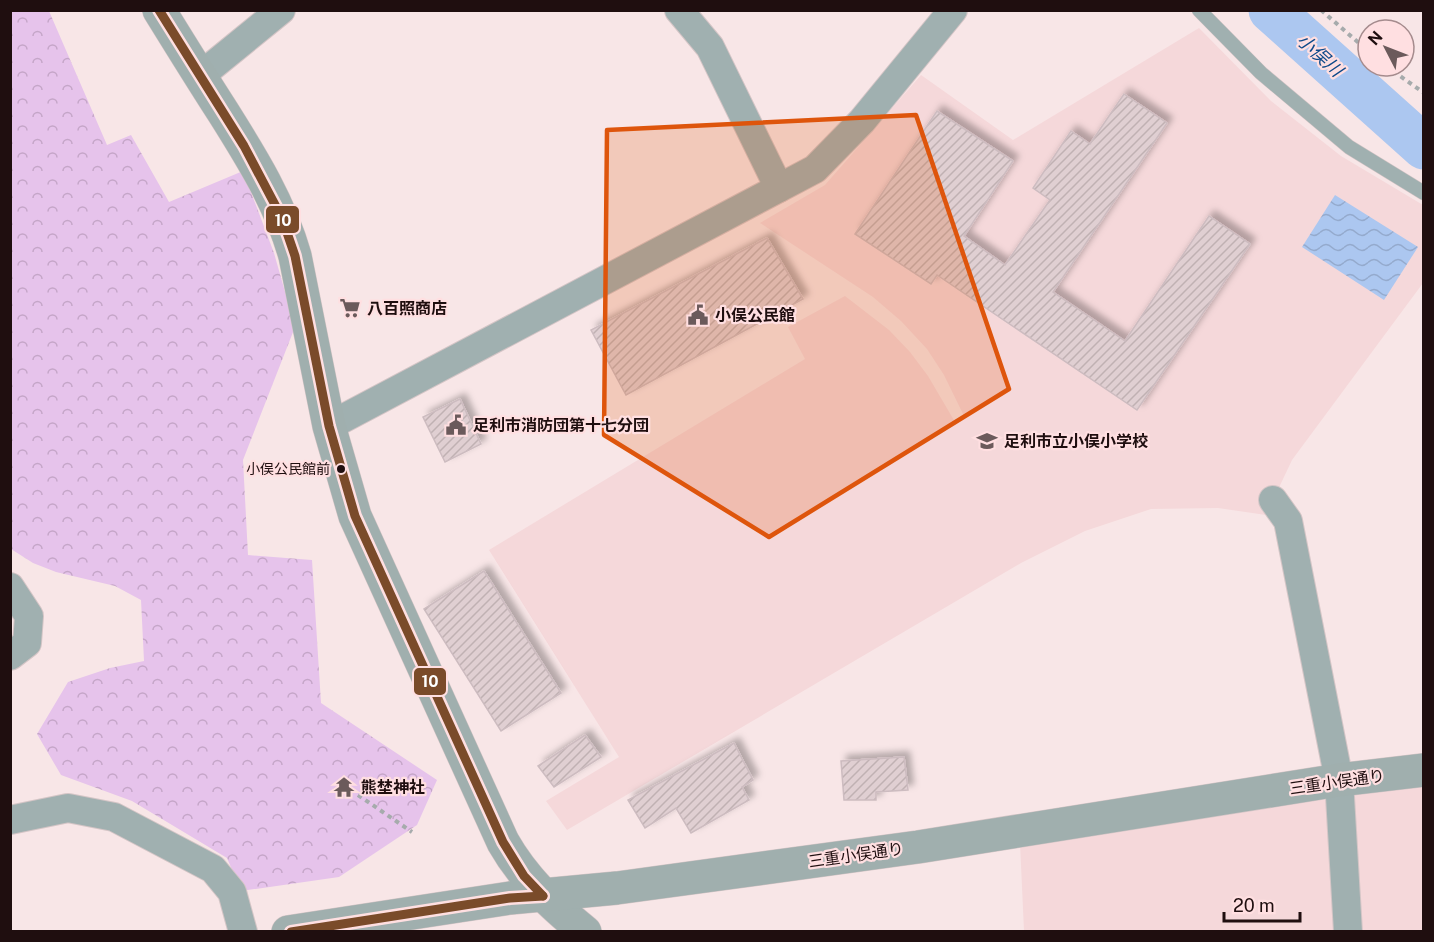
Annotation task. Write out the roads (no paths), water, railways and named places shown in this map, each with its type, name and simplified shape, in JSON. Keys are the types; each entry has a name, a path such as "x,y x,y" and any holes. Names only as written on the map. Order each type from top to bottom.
{"main road":[{"path":"159,10 255,163 288,232 307,313 329,426 355,516 503,842 524,876 543,896 585,932"},
{"name":"三重小俣通り","path":"288,932 510,898 629,887 918,847 1339,780 1424,770"}],"street":[{"path":"200,76 281,10"},
{"path":"679,10 710,47 779,188"},
{"path":"329,426 814,169 862,121 953,10"},
{"path":"1273,500 1288,521 1339,780 1348,932"},
{"path":"10,587 29,616 27,643 10,656"},
{"path":"10,820 68,808 114,817 213,869 232,892 243,932"}],"lane":[{"path":"1199,10 1261,73 1349,147 1424,193"}],"water":[{"path":"1335,195 1418,247 1384,300 1302,247"}],"waterway":[{"name":"小俣川","path":"1271,10 1424,147"}],"place":[{"name":"八百照商店","path":"350,308"},
{"name":"小俣公民館","path":"698,315"},
{"name":"足利市消防団第十七分団","path":"456,425"},
{"name":"足利市立小俣小学校","path":"987,441"},
{"name":"小俣公民館前","path":"341,469"},
{"name":"熊埜神社","path":"344,787"}]}
